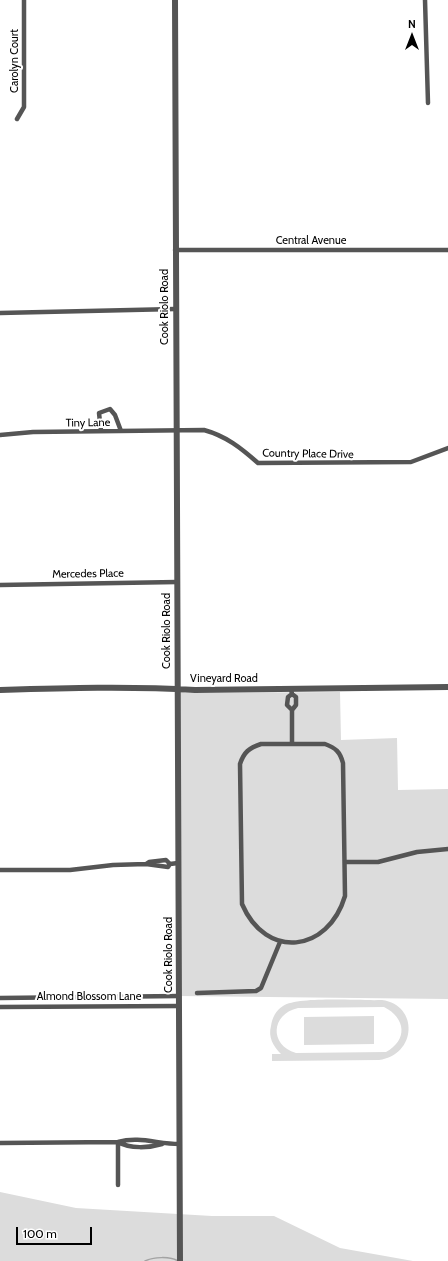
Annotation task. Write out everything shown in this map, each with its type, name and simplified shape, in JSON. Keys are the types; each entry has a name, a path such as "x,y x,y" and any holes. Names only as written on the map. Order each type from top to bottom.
{"street":[{"name":"Carolyn Court","path":"17,119 24,108 24,0"},
{"name":"Cook Riolo Road","path":"175,0 175,309 180,1261"},
{"path":"425,0 428,103"},
{"name":"Central Avenue","path":"175,250 448,250"},
{"path":"0,313 175,309"},
{"path":"101,431 99,413 110,409 115,415 121,431"},
{"name":"Tiny Lane","path":"0,435 33,432 176,430"},
{"name":"Country Place Drive","path":"176,430 204,430 219,434 233,442 258,463 411,462 448,448"},
{"name":"Mercedes Place","path":"0,585 177,582"},
{"name":"Vineyard Road","path":"0,690 178,688 292,692 448,687"},
{"path":"292,692 296,697 296,705 292,710 292,744"},
{"path":"260,744 292,744 325,744 334,748 341,754 343,764 345,896 340,911 329,927 316,936 300,942 280,942 258,929 248,917 242,904 240,764 243,755 250,748 260,744"},
{"path":"345,862 378,862 417,852 448,849"},
{"path":"146,864 149,862 166,860 170,864"},
{"path":"158,861 158,867"},
{"path":"0,870 70,870 113,865 146,864 168,868 170,864 178,863"},
{"path":"197,992 248,993 261,988 280,942"},
{"path":"0,998 179,996"},
{"name":"Almond Blossom Lane","path":"0,1008 179,1006"},
{"path":"118,1142 118,1185"},
{"path":"0,1143 118,1142 125,1146 179,1144"}],"shaded area":[{"path":"340,692 341,740 397,738 398,790 448,789 448,999 179,996 177,693"},
{"path":"316,1000 382,1000 394,1004 402,1011 407,1020 409,1030 401,1049 392,1056 379,1060 272,1061 272,1054 281,1054 274,1045 270,1030 273,1017 283,1006 302,1001","holes":["384,1007 397,1017 402,1029 398,1041 386,1052 296,1053 287,1049 278,1037 278,1023 282,1016 289,1011 298,1008"]},
{"path":"374,1016 374,1044 304,1045 304,1017"},
{"path":"0,1192 76,1208 212,1216 274,1216 340,1248 413,1261 0,1261"}],"waterway":[{"path":"145,1261 162,1258 171,1258 178,1261"}]}
